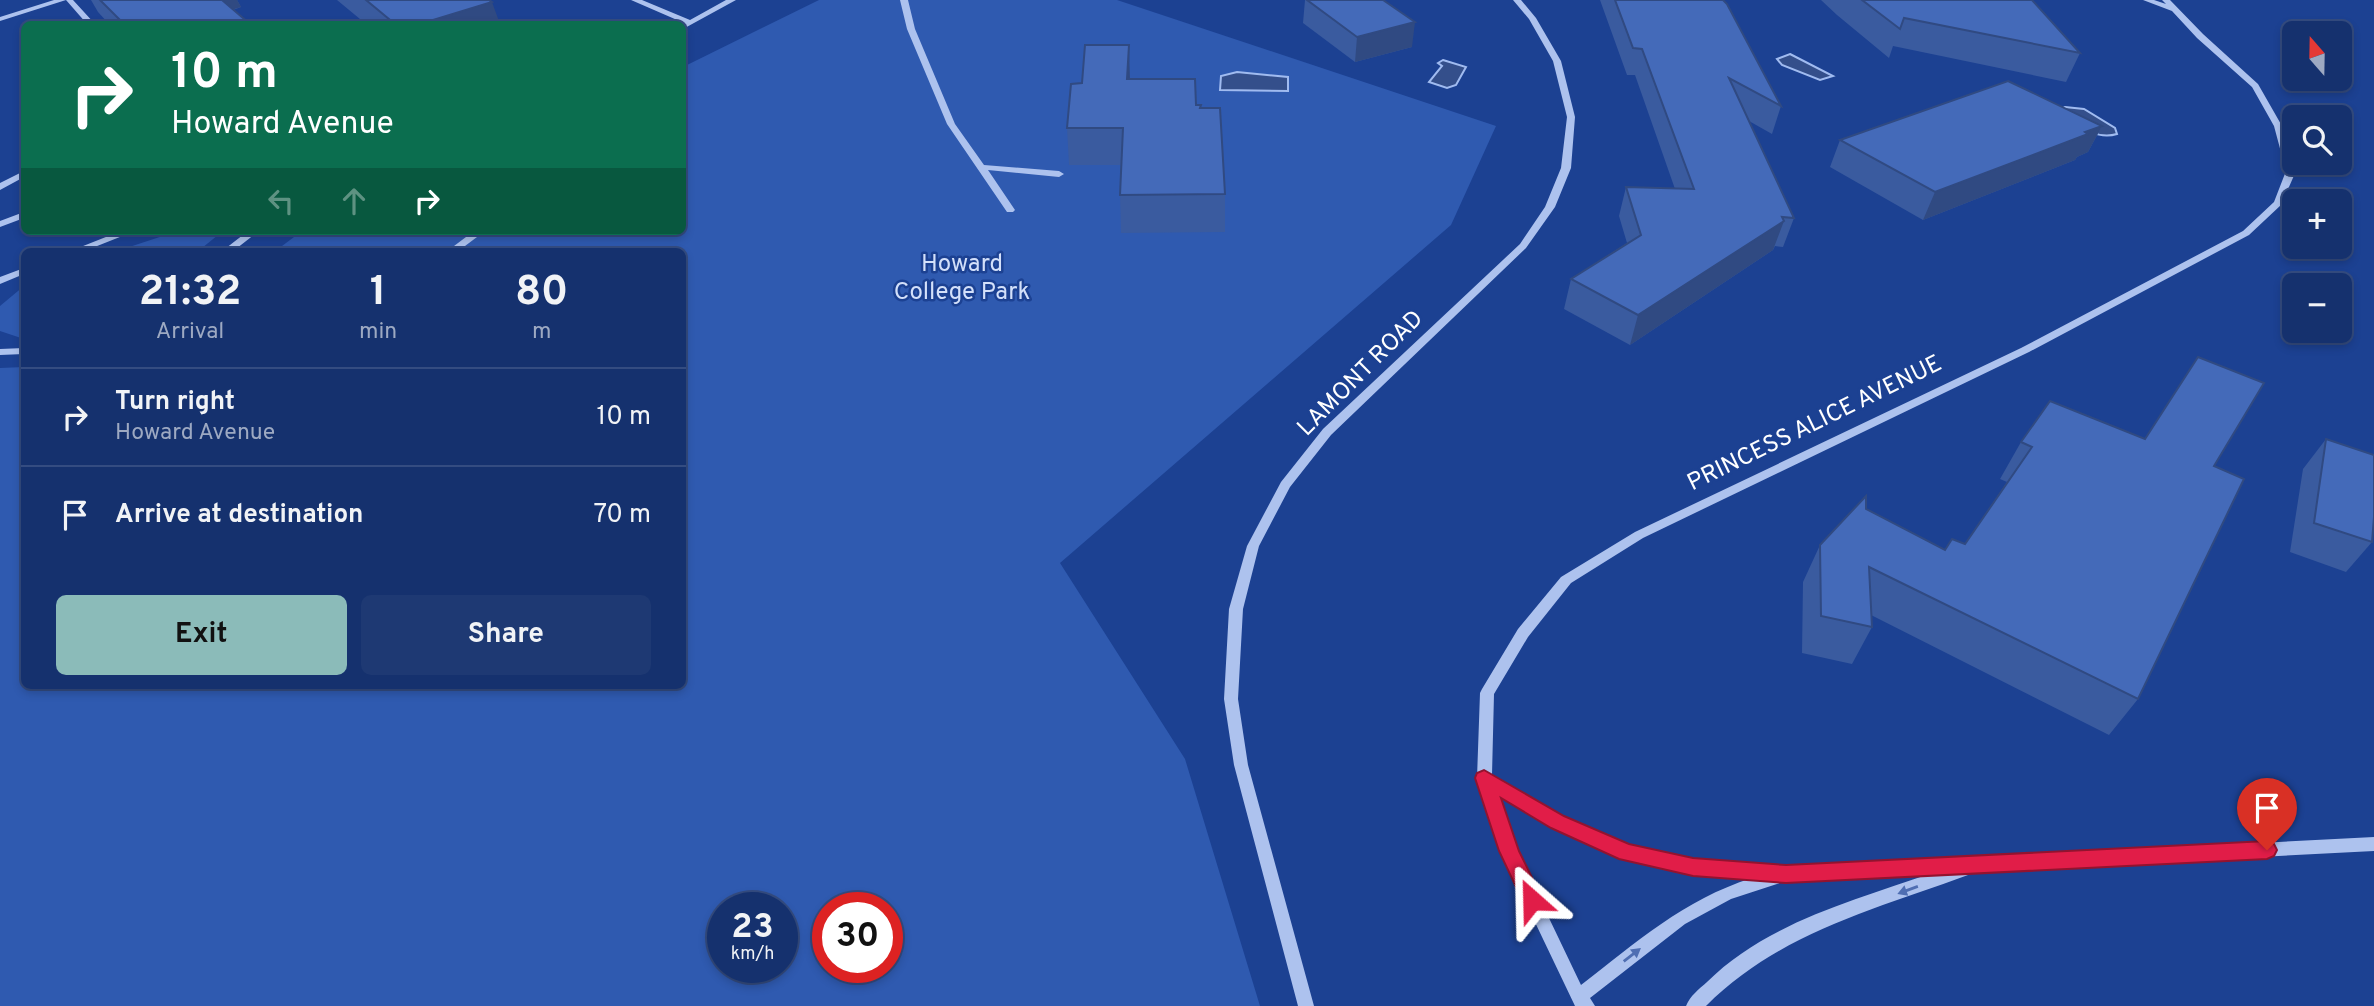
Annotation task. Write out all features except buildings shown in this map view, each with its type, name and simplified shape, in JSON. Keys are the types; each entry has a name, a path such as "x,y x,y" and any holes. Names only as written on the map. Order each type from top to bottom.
{"street":[{"path":"0,19 62,0"},
{"path":"69,0 88,21"},
{"path":"635,0 678,21"},
{"path":"686,25 732,0"},
{"path":"904,0 911,29 951,124 1010,210"},
{"name":"LAMONT ROAD","path":"1306,1006 1241,765 1231,699 1236,609 1253,546 1285,485 1327,432 1522,246 1550,207 1566,168 1571,117 1557,61 1532,18 1517,0"},
{"path":"2147,0 2176,10"},
{"name":"PRINCESS ALICE AVENUE","path":"1583,1001 1509,851 1484,778 1487,693 1523,633 1566,580 1639,535 2013,356 2246,233 2278,203 2291,171 2278,126 2255,86 2200,36 2166,0"},
{"path":"981,167 1059,174"},
{"path":"0,187 21,176"},
{"path":"0,224 21,216"},
{"path":"85,248 119,235"},
{"path":"231,248 249,235"},
{"path":"457,248 474,235"},
{"path":"1,281 21,272"},
{"path":"2,350 21,351"},
{"path":"1484,778 1558,822 1626,852 1693,867 1786,874 2374,844"},
{"path":"1694,1006 1710,988 1785,936 1972,866"},
{"path":"1583,1001 1679,919 1727,893 1786,874"}],"green space":[{"name":"Howard College Park","path":"819,0 1117,0 1496,126 1451,225 1060,563 1185,759 1260,1006 0,1006 0,368 21,367 21,689 686,689 686,248 279,248 297,235 686,235 686,66"},
{"path":"166,235 218,235 202,248 126,248"},
{"path":"21,288 21,338 0,331 0,306"}],"shaded area":[{"path":"1790,54 1833,76 1820,80 1782,65 1777,59"},
{"path":"1443,60 1466,67 1456,85 1447,88 1429,82 1442,66 1438,63"},
{"path":"1237,72 1288,77 1288,91 1220,90 1221,76"},
{"path":"2065,107 2084,109 2115,128 2117,134 2101,135 2086,130 2059,110"}],"route":[{"path":"1532,900 1509,851 1484,778 1558,822 1626,852 1693,867 1786,874 2267,850"}]}
